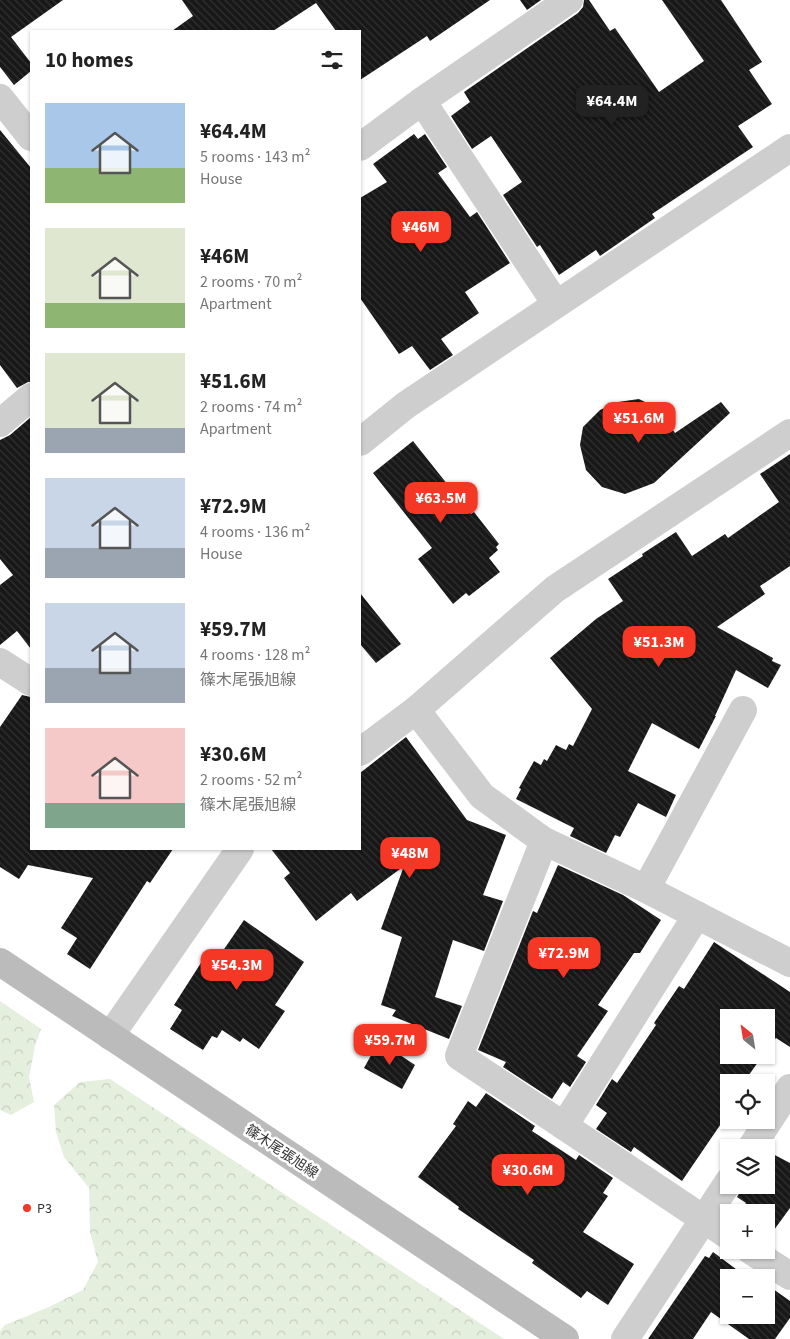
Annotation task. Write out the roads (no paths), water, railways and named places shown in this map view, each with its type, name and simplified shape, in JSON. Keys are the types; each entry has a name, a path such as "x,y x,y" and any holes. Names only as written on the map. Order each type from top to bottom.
{"main road":[{"name":"篠木尾張旭線","path":"0,962 565,1339"}],"street":[{"path":"361,146 422,100 569,0"},
{"path":"422,100 556,304"},
{"path":"3,108 30,136"},
{"path":"361,441 406,405 790,148"},
{"path":"0,423 30,398"},
{"path":"361,751 416,710 555,589 790,433"},
{"path":"0,662 30,681"},
{"path":"416,710 482,796 544,841 646,889 790,962"},
{"path":"646,889 743,710"},
{"path":"544,841 459,1056 720,1230"},
{"path":"110,1036 239,850"},
{"path":"564,1126 697,915"},
{"path":"757,1139 790,1088"},
{"path":"625,1339 720,1194"},
{"path":"764,1259 790,1276"}],"place":[{"name":"P3","path":"27,1208"}]}
